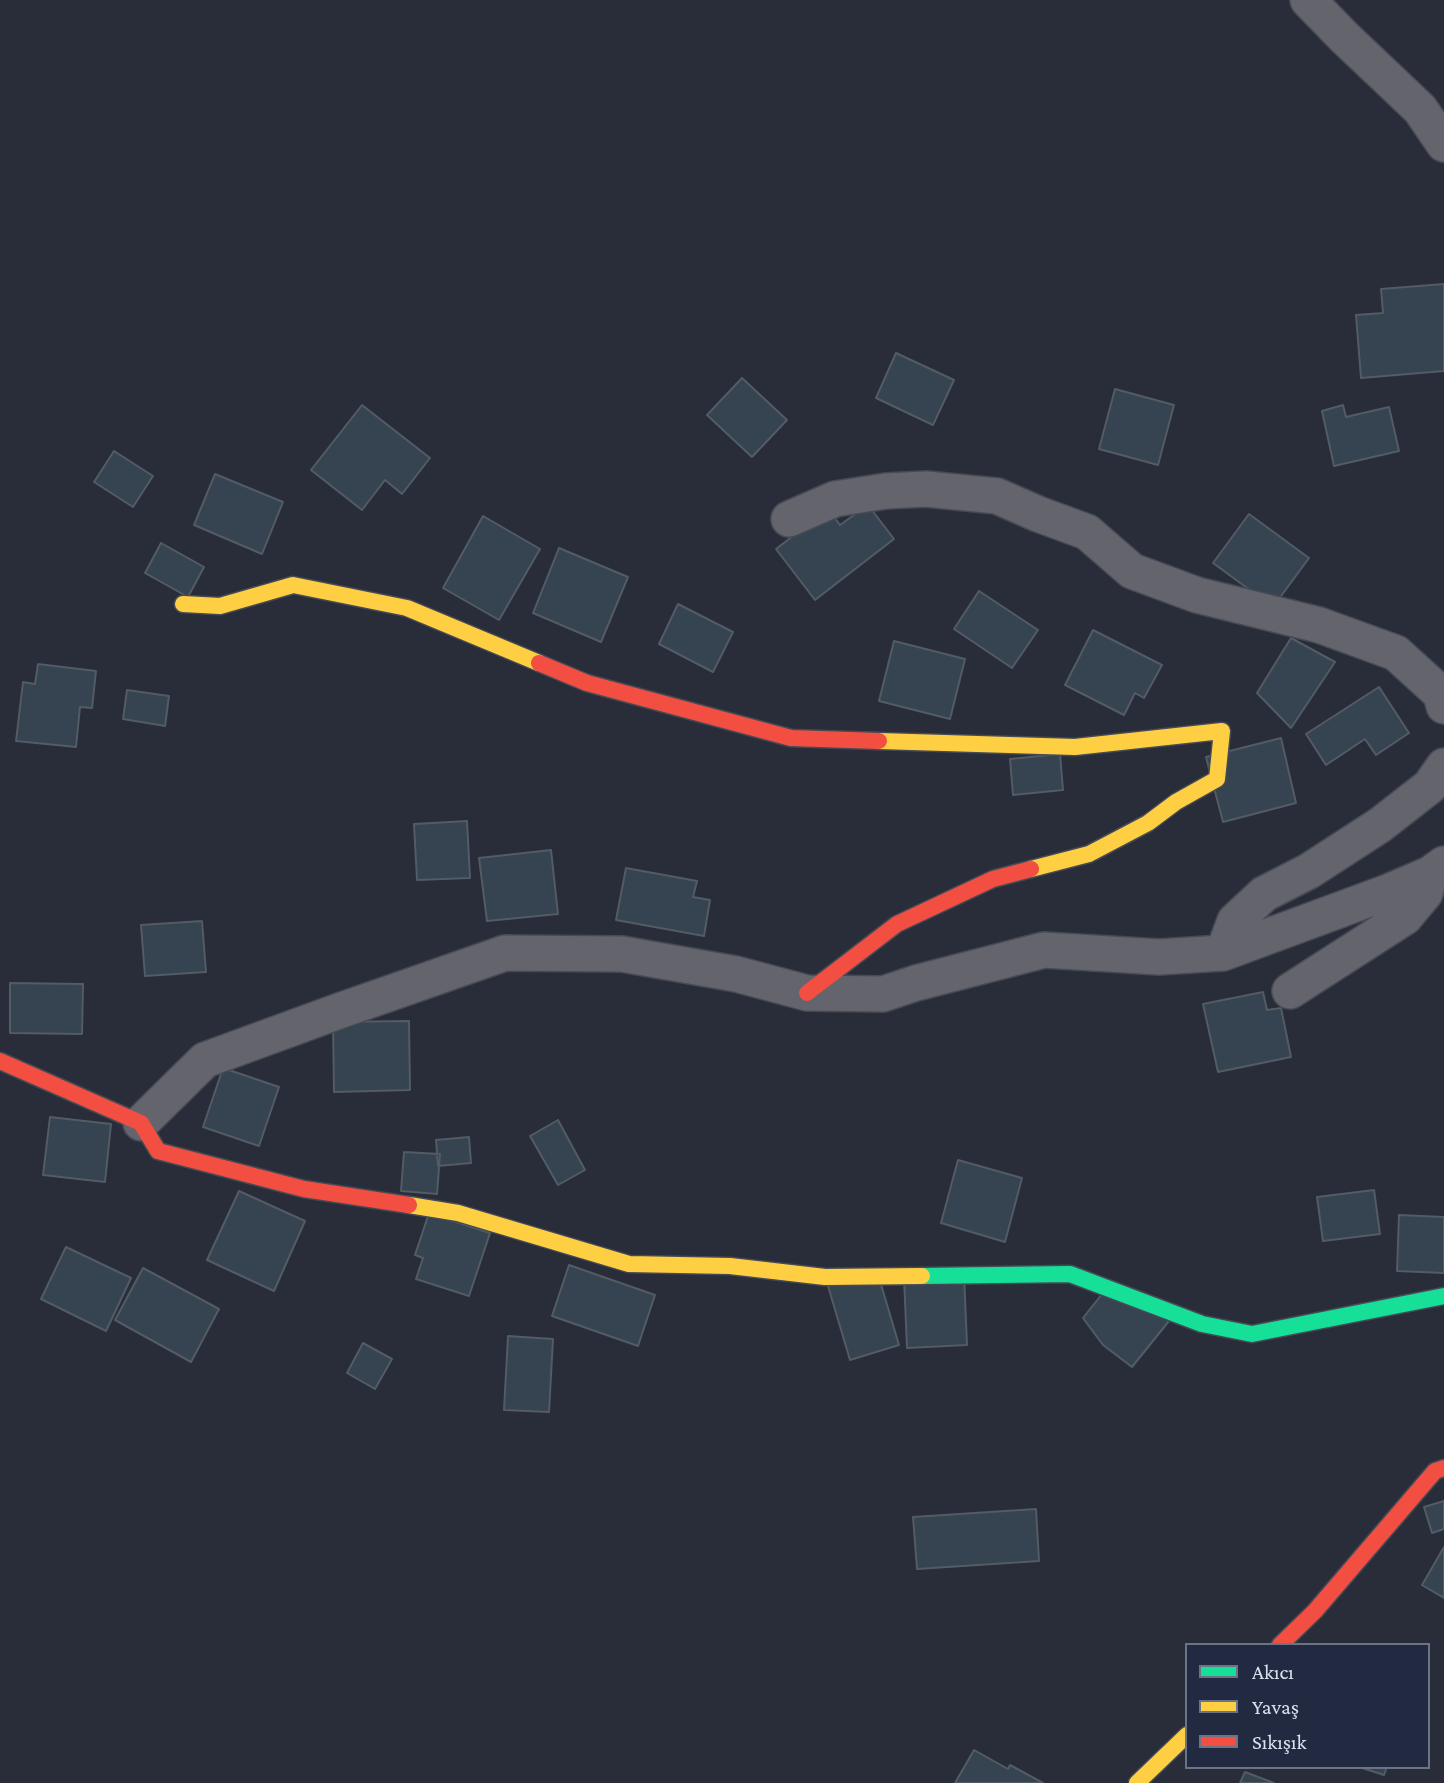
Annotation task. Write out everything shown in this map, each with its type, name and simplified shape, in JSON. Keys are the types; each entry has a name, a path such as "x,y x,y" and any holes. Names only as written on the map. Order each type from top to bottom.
{"street":[{"path":"1308,0 1420,109 1444,145"},
{"path":"789,519 835,499 886,491 926,489 997,496 1087,532 1132,571 1197,595 1319,625 1396,653 1441,694 1444,706"},
{"path":"183,604 220,606 293,585 407,608 587,683 791,738 1074,747 1222,730 1217,779 1176,802 1148,823 1089,854 993,879 897,924 807,993"},
{"path":"1223,953 1235,921 1264,894 1309,871 1380,825 1430,786 1444,766"},
{"path":"141,1123 205,1060 505,953 622,954 736,974 807,993 883,995 916,983 1044,950 1159,957 1223,953 1437,869"},
{"path":"1290,991 1405,917 1425,893 1437,869"},
{"path":"0,1061 141,1123 158,1151 304,1189 458,1213 629,1264 730,1266 825,1277 1070,1274 1202,1324 1252,1334 1444,1297"},
{"path":"1282,1643 1315,1611 1435,1471 1444,1468"},
{"path":"1137,1783 1185,1737"}],"building":[{"path":"1444,284 1444,371 1361,378 1356,315 1383,313 1381,289"},
{"path":"896,353 954,380 933,425 876,398"},
{"path":"742,378 787,420 752,457 707,415"},
{"path":"1115,389 1174,405 1158,465 1099,449"},
{"path":"362,405 430,458 402,494 385,480 362,510 311,470"},
{"path":"1343,405 1346,417 1389,407 1399,451 1334,466 1322,411"},
{"path":"114,451 153,476 133,507 94,482"},
{"path":"215,474 283,502 262,554 194,525"},
{"path":"868,505 894,539 815,600 776,549 828,509 840,525"},
{"path":"1249,514 1309,558 1273,607 1213,563"},
{"path":"483,516 540,549 499,620 443,588"},
{"path":"161,543 204,567 188,597 145,573"},
{"path":"559,548 628,577 601,642 533,613"},
{"path":"979,591 1038,630 1012,668 954,629"},
{"path":"678,604 733,632 713,672 659,644"},
{"path":"1093,630 1162,665 1144,698 1135,693 1124,715 1065,685"},
{"path":"1291,638 1335,662 1291,728 1257,693"},
{"path":"894,641 965,659 950,719 879,701"},
{"path":"38,664 96,671 92,708 80,707 76,747 16,741 23,682 35,684"},
{"path":"1379,687 1409,733 1376,755 1365,739 1326,765 1306,734"},
{"path":"127,690 169,696 165,726 123,719"},
{"path":"1281,738 1296,803 1223,822 1206,757"},
{"path":"1060,754 1063,790 1013,795 1010,759"},
{"path":"467,821 470,878 417,880 414,824"},
{"path":"551,850 558,914 487,921 479,858"},
{"path":"626,868 697,881 693,897 710,900 704,936 616,920"},
{"path":"202,921 206,972 145,976 141,925"},
{"path":"10,983 83,984 82,1034 10,1033"},
{"path":"1263,992 1267,1010 1281,1008 1291,1057 1218,1072 1203,1004"},
{"path":"409,1021 410,1090 334,1092 333,1022"},
{"path":"223,1068 279,1087 259,1146 203,1127"},
{"path":"50,1117 111,1124 105,1182 43,1175"},
{"path":"558,1120 585,1170 558,1185 530,1136"},
{"path":"469,1137 471,1163 438,1166 436,1140"},
{"path":"404,1152 440,1154 437,1194 401,1191"},
{"path":"958,1160 1022,1178 1005,1242 941,1223"},
{"path":"1374,1190 1380,1234 1323,1241 1317,1197"},
{"path":"239,1191 305,1221 274,1291 207,1260"},
{"path":"429,1213 490,1233 469,1296 416,1279 423,1258 415,1255"},
{"path":"1399,1215 1444,1217 1444,1273 1397,1271"},
{"path":"66,1247 131,1278 106,1331 41,1299"},
{"path":"569,1265 655,1295 638,1346 552,1316"},
{"path":"143,1268 219,1309 191,1362 115,1320"},
{"path":"877,1271 899,1345 850,1360 828,1286"},
{"path":"964,1274 967,1345 907,1348 904,1277"},
{"path":"1106,1289 1173,1316 1132,1367 1103,1345 1083,1318"},
{"path":"508,1336 553,1339 549,1412 504,1410"},
{"path":"363,1343 392,1359 375,1389 347,1373"},
{"path":"1444,1501 1444,1529 1432,1533 1424,1507"},
{"path":"1036,1509 1039,1561 917,1569 913,1517"},
{"path":"1444,1547 1444,1598 1422,1585"},
{"path":"974,1750 1008,1769 1010,1765 1043,1783 955,1783"},
{"path":"1365,1769 1386,1769 1384,1775"},
{"path":"1245,1772 1274,1783 1240,1783"}],"traffic: fast":[{"path":"922,1276 1070,1274 1202,1324 1252,1334 1444,1296"}],"traffic: slow":[{"path":"183,604 220,606 293,585 407,608 539,663"},
{"path":"879,741 1075,747 1222,731 1217,779 1176,802 1148,823 1089,854 1031,869"},
{"path":"409,1205 458,1213 629,1264 730,1266 825,1277 922,1276"},
{"path":"1137,1783 1185,1737"}],"traffic: jam":[{"path":"539,663 587,683 791,738 879,741"},
{"path":"807,993 897,924 993,879 1031,869"},
{"path":"0,1061 141,1123 158,1151 304,1189 409,1205"},
{"path":"1282,1643 1315,1611 1435,1471 1444,1468"}]}
